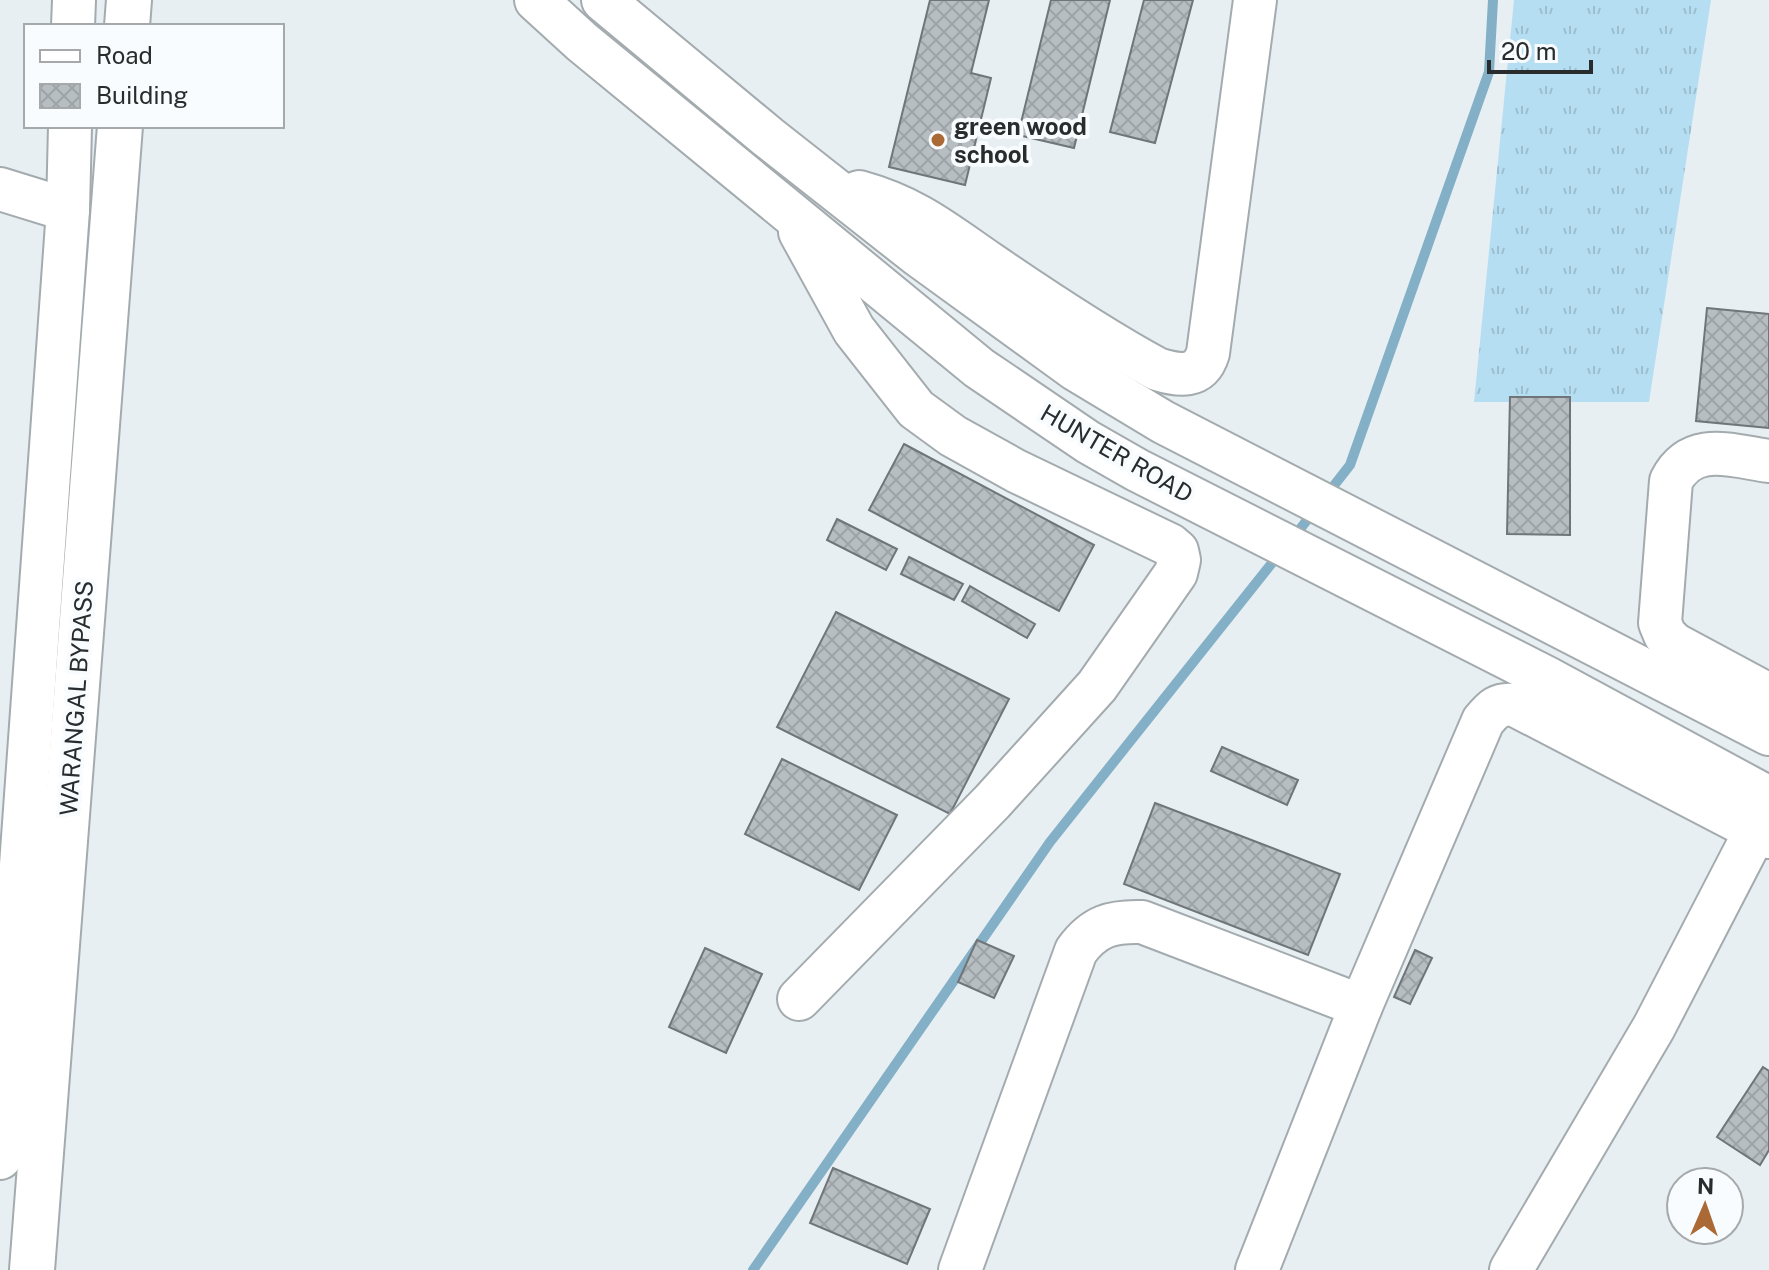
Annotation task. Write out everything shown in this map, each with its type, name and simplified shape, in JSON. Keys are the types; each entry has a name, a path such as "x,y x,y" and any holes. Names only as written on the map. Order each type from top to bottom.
{"main road":[{"path":"127,24 129,0"},
{"name":"WARANGAL BYPASS","path":"32,1270 120,128"}],"street":[{"path":"73,24 74,0"},
{"name":"HUNTER ROAD","path":"536,0 582,42 979,368 1088,442 1137,470 1547,678 1765,822"},
{"name":"HUNTER ROAD","path":"603,0 918,255 1075,369 1163,422 1769,734"},
{"path":"827,183 881,198 924,217 1157,369 1174,375 1187,375 1198,370 1208,353 1255,0"},
{"path":"1,1132 11,838 68,210 70,128"},
{"path":"0,189 68,210"},
{"path":"792,216 854,330 916,409 953,436 1016,471 1170,545 1177,551 1179,560 1171,583 1097,686 992,802 799,999"},
{"path":"1769,461 1713,453 1689,458 1678,466 1671,481 1660,623 1665,635 1674,644 1769,695"},
{"path":"1257,1270 1361,1006 1483,721 1494,708 1504,704 1515,705 1765,822 1654,1027 1511,1270"},
{"path":"960,1270 1076,951 1102,925 1122,921 1142,922 1361,1006"}],"green space":[{"path":"1514,0 1711,0 1649,402 1474,402"}],"building":[{"path":"930,0 989,0 971,73 991,78 965,185 889,167"},
{"path":"1051,0 1110,0 1074,148 1018,135"},
{"path":"1144,0 1193,0 1155,143 1110,132"},
{"path":"1707,308 1769,314 1769,428 1696,421"},
{"path":"1510,397 1570,397 1570,535 1507,534"},
{"path":"904,444 1094,545 1059,611 869,510"},
{"path":"837,519 897,549 886,570 827,540"},
{"path":"909,557 963,584 954,600 901,574"},
{"path":"970,586 1035,624 1027,638 962,601"},
{"path":"836,612 1009,699 950,814 777,727"},
{"path":"1222,747 1298,780 1287,805 1211,771"},
{"path":"782,759 897,815 859,890 745,834"},
{"path":"1155,803 1340,874 1308,955 1124,884"},
{"path":"977,940 1014,956 994,998 958,982"},
{"path":"705,948 762,974 726,1053 669,1027"},
{"path":"1415,950 1432,958 1410,1004 1394,997"},
{"path":"1763,1067 1769,1071 1769,1150 1760,1165 1717,1137"},
{"path":"833,1168 930,1209 907,1264 810,1223"}],"waterway":[{"path":"1325,497 1350,465 1489,72 1493,0"},
{"path":"1293,538 1315,510"},
{"path":"753,1270 1050,842 1280,553"}],"place":[{"name":"green wood school","path":"938,140"}]}
